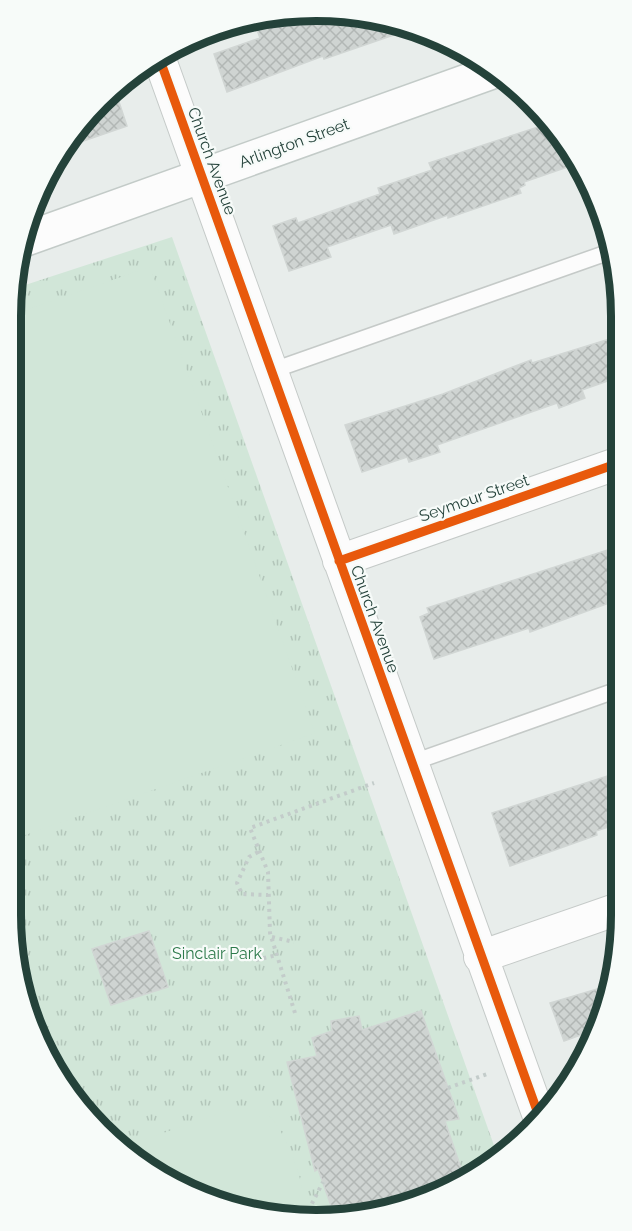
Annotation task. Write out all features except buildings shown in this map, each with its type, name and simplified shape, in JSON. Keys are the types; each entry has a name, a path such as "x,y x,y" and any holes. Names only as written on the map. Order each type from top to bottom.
{"main road":[{"name":"Arlington Street","path":"32,237 485,75"}],"street":[{"name":"Church Avenue","path":"162,65 537,1111"},
{"name":"Seymour Street","path":"339,561 611,466"},
{"path":"480,957 611,911"}],"lane":[{"path":"271,371 604,254"},
{"path":"411,763 611,692"}],"path":[{"path":"295,1013 272,937 268,872 250,828 374,783"},
{"path":"258,852 249,857 237,883 242,894 268,895"},
{"path":"272,937 294,942"},
{"path":"256,960 277,955"},
{"path":"448,1088 519,1062"},
{"path":"309,1210 323,1182"}],"green space":[{"name":"Sinclair Park","path":"172,237 495,1149 429,1188 374,1204 316,1210 258,1204 203,1188 152,1160 107,1124 71,1079 43,1028 27,973 21,915 21,316 23,286"},
{"path":"150,267 315,733 21,836 21,316 21,311"},
{"path":"238,1107 262,1112 274,1121 289,1148 297,1169 301,1193 294,1209 240,1200 186,1180 130,1144"}],"cycle path":[{"path":"162,65 537,1111"},
{"path":"339,561 611,466"}]}
